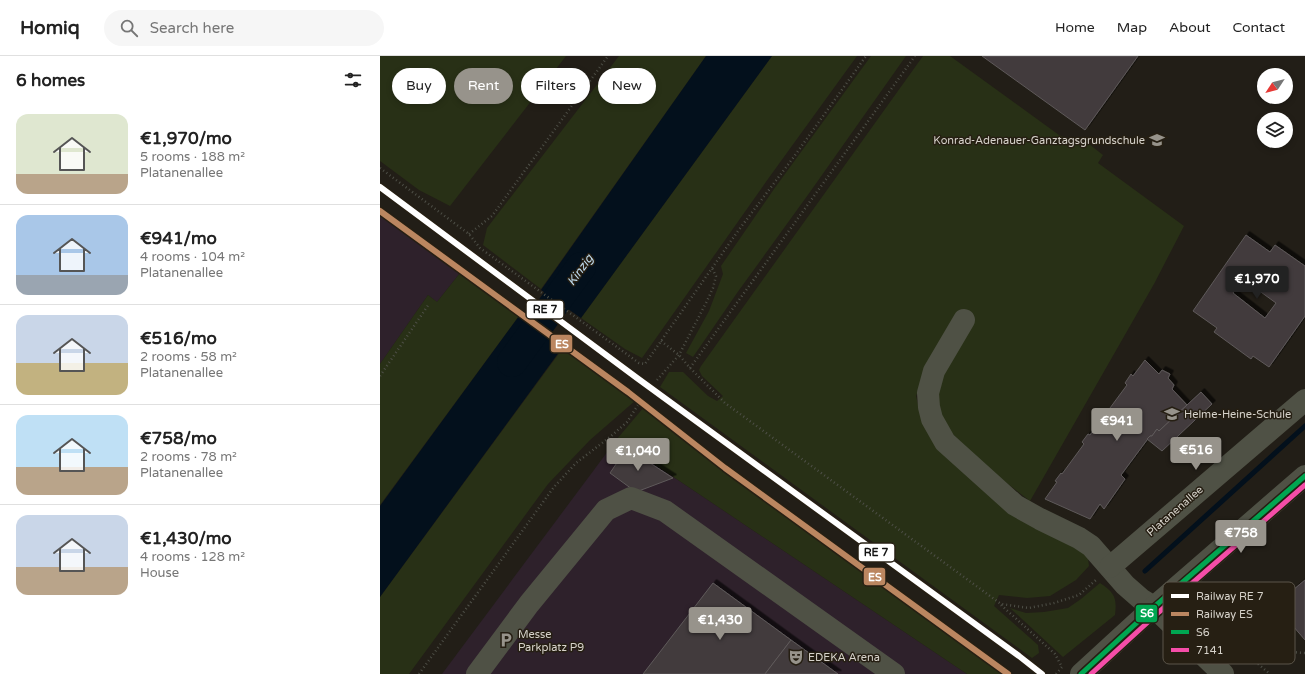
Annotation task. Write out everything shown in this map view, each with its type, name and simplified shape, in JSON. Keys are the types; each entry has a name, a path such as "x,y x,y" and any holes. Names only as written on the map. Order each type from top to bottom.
{"street":[{"path":"964,320 934,371 928,393 932,419 945,442 1015,505 1045,522 1080,538 1091,546 1125,585 1163,616"},
{"name":"Platanenallee","path":"1110,567 1305,400"},
{"path":"1183,582 1305,476"},
{"path":"477,674 529,604 606,510 631,498 664,510 894,674"},
{"path":"1072,670 1163,599"},
{"path":"1213,664 1223,674"}],"path":[{"path":"468,234 492,216 608,56"},
{"path":"380,168 468,234 480,248 639,363 645,364 738,230 793,158 866,56"},
{"path":"690,368 915,56"},
{"path":"657,380 679,355 713,288 716,276 712,267"},
{"path":"380,376 429,304"},
{"path":"661,341 679,355 725,403 1001,604 1072,670"},
{"path":"419,674 554,487 576,463 610,437 626,422 638,405"},
{"path":"1001,604 1030,608 1079,595 1110,567"},
{"path":"1295,652 1305,653"},
{"path":"1258,664 1270,674"}],"shaded area":[{"path":"380,214 460,273 437,302 428,295 380,364"},
{"path":"617,439 967,674 442,674"}],"green space":[{"path":"380,56 566,56 557,68 521,68 521,104 529,104 450,206 419,190 380,161"},
{"path":"619,56 706,56 541,289 483,245 487,228 582,104 590,104 590,94 598,83 598,104 656,104 656,68 610,68"},
{"path":"772,56 857,56 642,358 625,349 581,318"},
{"path":"871,56 906,56 693,357 686,353 709,311 723,274 721,266 774,189"},
{"path":"923,56 950,56 1059,135 1081,145 1089,144 1103,155 1098,163 1184,226 1154,284 1030,501 995,474 946,428 922,380 916,396 920,413 1087,551 1089,566 1076,580 1050,596 1027,598 999,595 994,606 1038,645 1039,653 1032,658 660,387 669,372 683,372 708,396 717,401 723,396 702,376 699,370 701,366"},
{"path":"460,273 519,316 380,505 380,364 428,295 437,302"},
{"path":"563,348 636,400 590,440 548,484 409,674 380,674 380,597"},
{"path":"644,407 1005,674 967,674 617,439"},
{"path":"1100,583 1114,596 1116,604 1115,615 1063,657 1010,608 1026,613 1068,608"}],"water":[{"path":"706,56 772,56 581,318 541,290"},
{"path":"519,316 562,348 380,597 380,506"}],"building":[{"path":"982,56 1138,56 1085,130"},
{"path":"1246,235 1270,252 1275,245 1305,266 1305,316 1269,367 1253,356 1251,359 1214,332 1217,328 1193,311","holes":["1243,279 1276,303 1265,318 1233,293"]},
{"path":"1145,360 1159,374 1162,370 1170,374 1168,378 1174,385 1172,389 1187,405 1159,431 1157,429 1152,436 1150,436 1121,475 1125,479 1104,509 1100,504 1090,519 1045,499 1057,482 1055,481 1084,444 1082,442 1088,434 1090,435 1127,385 1125,383 1131,374 1133,376"},
{"path":"1201,392 1212,404 1162,451 1147,439 1152,436 1157,429 1159,431"},
{"path":"627,448 673,478 636,492 610,473"},
{"path":"1305,580 1305,640 1295,628 1295,588"},
{"path":"713,583 791,640 765,674 643,674"},
{"name":"EDEKA Arena","path":"791,640 838,674 765,674"}],"waterway":[{"name":"Kinzig","path":"512,362 581,267"},
{"path":"1145,571 1305,426"}],"transit line":[{"path":"380,187 637,378 1042,674"},
{"name":"S6","path":"1183,582 1305,476"},
{"name":"7141","path":"1193,582 1305,485"},
{"name":"S6","path":"1081,674 1163,599"},
{"name":"7141","path":"1091,674 1163,609"}],"rail line":[{"name":"ES","path":"380,211 628,392 725,468 1008,674"}],"place":[{"name":"Konrad-Adenauer-Ganztagsgrundschule","path":"1157,140"},
{"name":"Helme-Heine-Schule","path":"1172,414"},
{"name":"Messe Parkplatz P9","path":"506,640"},
{"name":"EDEKA Arena","path":"796,657"}]}
